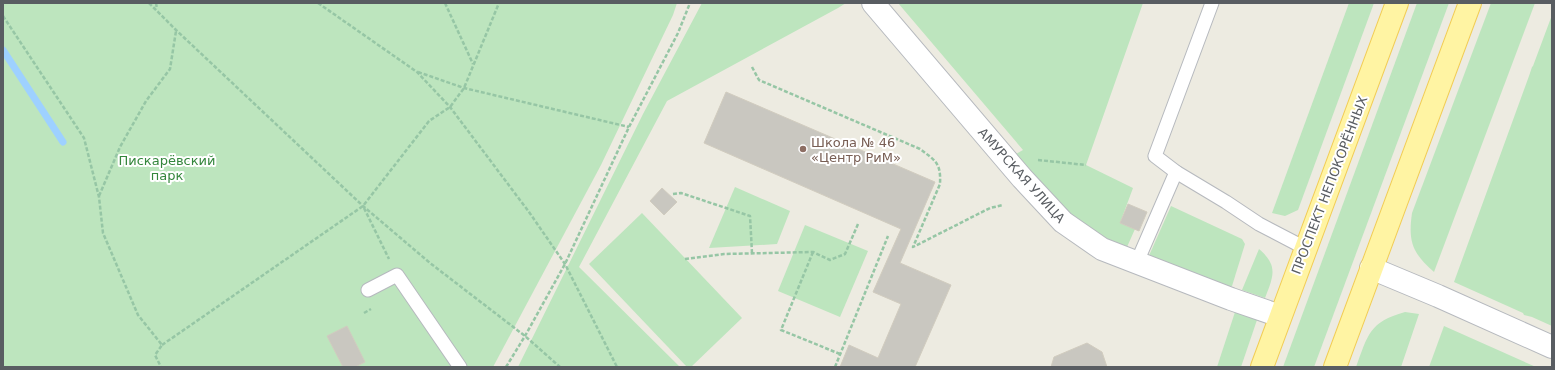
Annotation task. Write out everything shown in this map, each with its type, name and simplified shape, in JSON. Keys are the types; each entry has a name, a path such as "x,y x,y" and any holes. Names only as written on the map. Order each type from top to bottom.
{"main road":[{"name":"ПРОСПЕКТ НЕПОКОРЁННЫХ","path":"1262,367 1397,3"},
{"path":"1335,367 1470,3"}],"street":[{"name":"АМУРСКАЯ УЛИЦА","path":"873,3 1022,178 1063,222 1102,249 1231,299 1280,316"},
{"path":"1371,268 1552,347"}],"lane":[{"path":"1212,3 1155,156 1176,172 1259,224 1305,248"},
{"path":"1137,262 1176,172"},
{"path":"368,290 397,275 460,367"}],"path":[{"path":"149,3 363,206 430,263 525,336 560,367"},
{"path":"156,3 157,10"},
{"path":"318,3 417,72 450,107 529,212 564,264 617,367"},
{"path":"445,3 473,64"},
{"path":"161,367 155,355 162,345 363,206 429,121 450,107 464,88 500,3"},
{"path":"506,367 525,336 564,264 628,127 678,33 690,3"},
{"path":"3,16 84,138 99,197 103,232 138,315 162,345"},
{"path":"99,197 120,147 146,101 170,70 176,30"},
{"path":"752,67 758,80 920,150 936,161 941,173 940,184 913,247 990,208 1003,205"},
{"path":"417,72 464,88 628,127"},
{"path":"674,194 681,193 750,216 752,253"},
{"path":"363,206 397,275"},
{"path":"685,259 724,254 813,252 830,260 844,254 858,224"},
{"path":"835,367 888,236"},
{"path":"813,252 781,330 840,354"}],"green space":[{"name":"Пискарёвский парк","path":"3,3 677,3 673,15 601,165 493,367 3,367"},
{"path":"702,3 846,3 667,101 579,267 680,367 518,367 643,114"},
{"path":"898,3 1143,3 1086,165 1133,188 1120,223 1135,229 1127,247 1108,239 1068,216 1014,155 1023,150"},
{"path":"1349,3 1374,3 1298,210 1285,216 1272,213"},
{"path":"1417,3 1449,3 1314,367 1283,367"},
{"path":"1491,3 1535,3 1434,272 1421,259 1413,246 1411,239 1412,213"},
{"path":"1552,15 1552,326 1524,315 1523,313 1454,282"},
{"path":"735,187 790,211 777,244 709,248"},
{"path":"1171,206 1242,239 1245,244 1232,286 1225,288 1148,258"},
{"path":"642,213 742,318 691,367 687,367 589,264"},
{"path":"805,225 868,251 840,317 778,291"},
{"path":"1259,249 1270,261 1272,266 1272,278 1265,298 1242,290"},
{"path":"1236,309 1258,317 1241,367 1217,367"},
{"path":"1405,312 1419,314 1401,367 1356,367 1367,338 1377,325 1384,320"},
{"path":"1444,326 1536,367 1429,367"}],"building":[{"path":"726,92 935,182 900,263 951,285 915,367 840,367 849,345 878,358 901,304 873,292 901,229 704,143"},
{"path":"662,188 677,202 664,215 650,201"},
{"path":"1128,204 1147,212 1139,231 1120,223"},
{"path":"347,326 365,362 355,367 343,367 327,336"},
{"path":"1087,343 1102,352 1107,367 1051,367 1054,357"}],"waterway":[{"path":"3,50 63,142"}],"place":[{"name":"Школа № 46 «Центр РиМ»","path":"803,149"}]}
